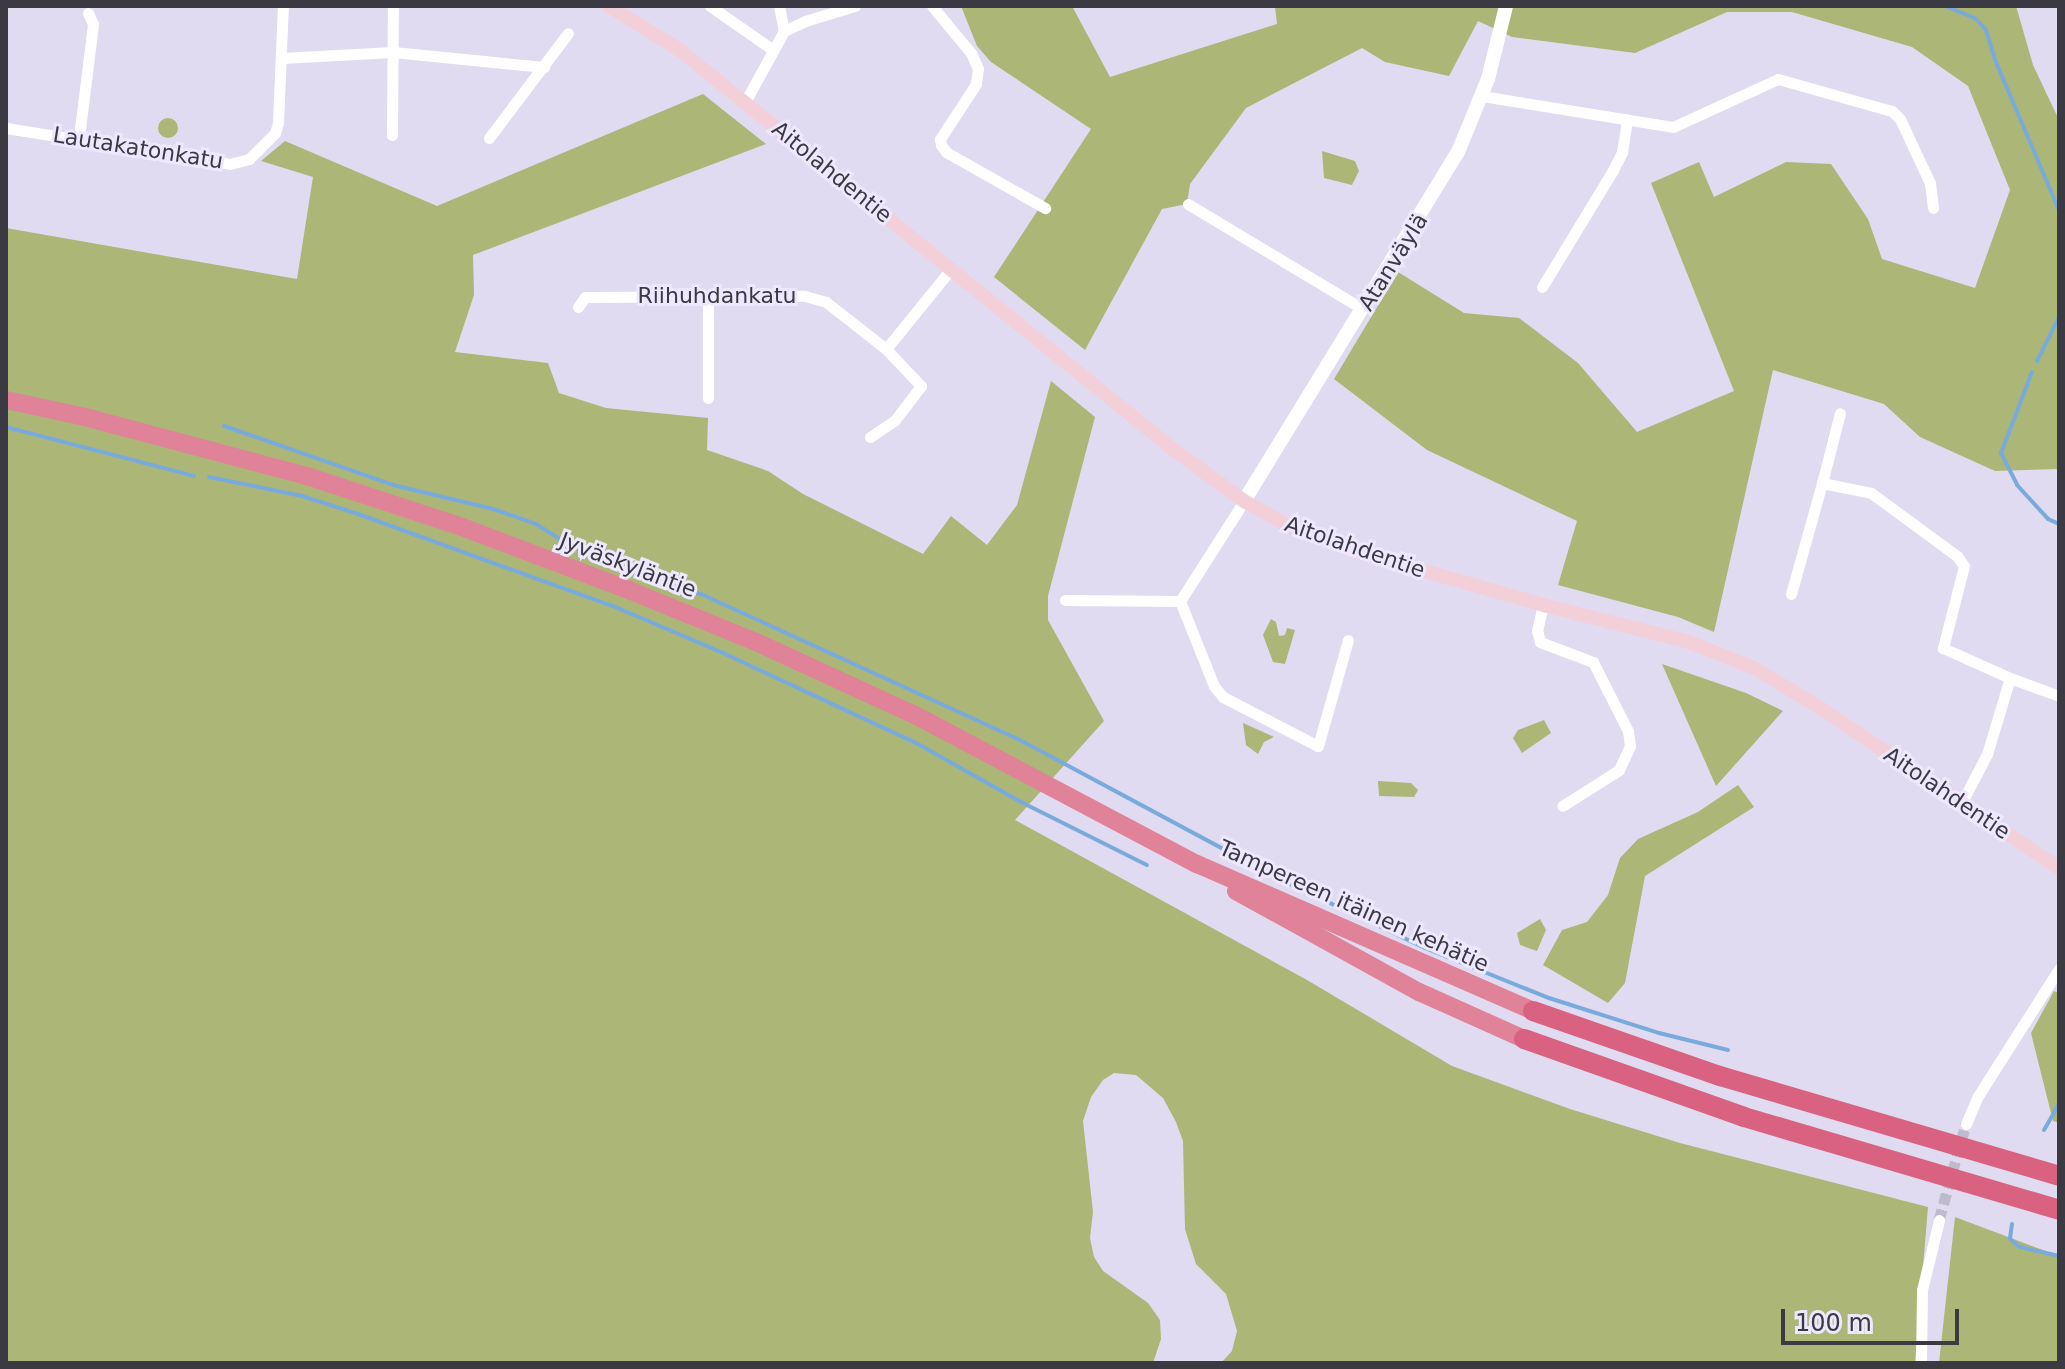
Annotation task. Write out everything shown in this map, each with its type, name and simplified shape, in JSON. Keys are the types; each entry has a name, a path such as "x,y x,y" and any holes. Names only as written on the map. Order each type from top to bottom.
{"highway":[{"name":"Jyväskyläntie","path":"6,400 85,417 307,476 462,527 631,591 756,642 915,715 1197,864"},
{"name":"Tampereen itäinen kehätie","path":"1197,864 1533,1011 1720,1076 2059,1176"},
{"name":"Tampereen itäinen kehätie","path":"1197,864 1302,930 1419,992 1524,1039 1729,1113 2059,1210"}],"main road":[{"name":"Aitolahdentie","path":"609,6 671,44 1174,450 1244,501 1289,526 1361,553 1543,605 1689,642 1756,669 2059,868"}],"street":[{"name":"Lautakatonkatu","path":"6,128 240,163 249,159 275,133 283,6"},
{"path":"392,135 393,6"},
{"path":"710,6 773,50"},
{"path":"779,6 784,31"},
{"path":"745,102 784,31 805,21 855,6"},
{"path":"932,6 971,53 978,69 976,84 940,139 941,145 946,152 1045,208"},
{"name":"Atanväylä","path":"1244,501 1440,186 1482,96 1506,6"},
{"path":"79,137 93,24 88,13"},
{"path":"489,138 568,33"},
{"path":"282,58 393,52 544,67"},
{"path":"1482,96 1663,126 1683,125 1778,79 1878,104 1900,119 1930,183 1933,208"},
{"path":"1542,287 1613,170 1622,152 1627,119"},
{"path":"1188,204 1363,309"},
{"path":"886,349 951,269"},
{"path":"708,296 708,398"},
{"name":"Riihuhdankatu","path":"578,307 585,297 805,296 826,302 886,349 921,386 895,420 870,437"},
{"path":"1791,594 1840,413"},
{"path":"1822,483 1871,493 1957,556 1964,566 1943,648 2059,696"},
{"path":"1180,601 1244,501"},
{"path":"1065,600 1180,601"},
{"path":"1180,601 1214,686 1223,697 1318,746 1348,640"},
{"path":"1543,605 1537,630 1540,642 1593,662 1628,731 1630,746 1619,770 1562,806"},
{"path":"1962,802 1987,754 2010,678"},
{"path":"1966,1124 1978,1096 2059,969"},
{"path":"1921,1363 1922,1290 1939,1220"}],"green space":[{"path":"961,6 1072,6 1110,77 1277,24 1275,6 2016,6 2033,65 2059,120 2059,469 1995,471 1920,437 1884,404 1773,370 1714,632 1678,617 1558,585 1577,521 1427,450 1334,379 1398,272 1464,313 1519,318 1578,363 1637,432 1734,391 1651,183 1699,162 1714,197 1786,162 1831,164 1868,219 1882,259 1975,288 2010,190 1968,86 1912,47 1792,12 1727,12 1635,53 1512,37 1478,21 1449,76 1385,62 1362,48 1246,108 1190,184 1187,204 1162,209 1085,350 994,277 1091,129 991,62 977,46"},
{"path":"703,94 766,144 473,255 474,295 455,352 548,363 559,393 606,408 708,418 707,450 768,471 803,494 923,554 951,516 987,545 1017,505 1051,381 1095,417 1048,596 1048,620 1104,721 1015,820 1307,980 1452,1066 1570,1109 1680,1143 1928,1207 1915,1363 1221,1363 1232,1351 1237,1331 1226,1294 1196,1264 1185,1229 1183,1141 1176,1122 1163,1098 1136,1075 1114,1073 1103,1080 1091,1097 1083,1121 1093,1212 1090,1238 1094,1257 1103,1271 1148,1303 1160,1320 1161,1339 1153,1363 6,1363 6,228 297,279 313,177 261,161 285,141 437,206"},
{"path":"168,118 175,121 178,128 175,135 168,138 161,135 158,128 161,121"},
{"path":"1322,151 1355,161 1359,171 1352,185 1324,178"},
{"path":"1271,619 1276,622 1279,636 1285,635 1287,628 1295,630 1285,664 1273,662 1263,635"},
{"path":"1662,664 1746,693 1783,711 1716,786"},
{"path":"1544,720 1551,733 1522,753 1513,738 1518,730"},
{"path":"1243,723 1274,737 1264,742 1258,754 1246,745"},
{"path":"1378,781 1411,783 1418,790 1414,797 1379,796"},
{"path":"1738,785 1754,807 1645,876 1625,983 1608,1003 1543,965 1562,930 1587,922 1608,895 1620,858 1638,839 1698,812"},
{"path":"1540,919 1546,930 1537,951 1520,945 1517,933"},
{"path":"2054,991 2059,993 2059,1123 2053,1121 2031,1033"},
{"path":"1955,1217 2059,1256 2059,1363 1939,1363"}],"waterway":[{"path":"1945,6 1975,18 1986,30 1995,60 2059,210"},
{"path":"2037,361 2059,317"},
{"path":"2032,372 2001,453 2017,485 2048,519 2059,524"},
{"path":"224,426 393,485 493,509 536,524 571,546 670,588 701,594 1020,740 1275,877 1425,948 1549,998 1659,1033 1728,1050"},
{"path":"6,427 194,476"},
{"path":"209,477 302,496 620,609 723,653 918,744 1019,801 1147,865"},
{"path":"2044,1130 2059,1104"},
{"path":"2012,1224 2010,1239 2020,1247 2059,1256"}],"tunnel":[{"path":"1939,1220 1966,1124"}]}
